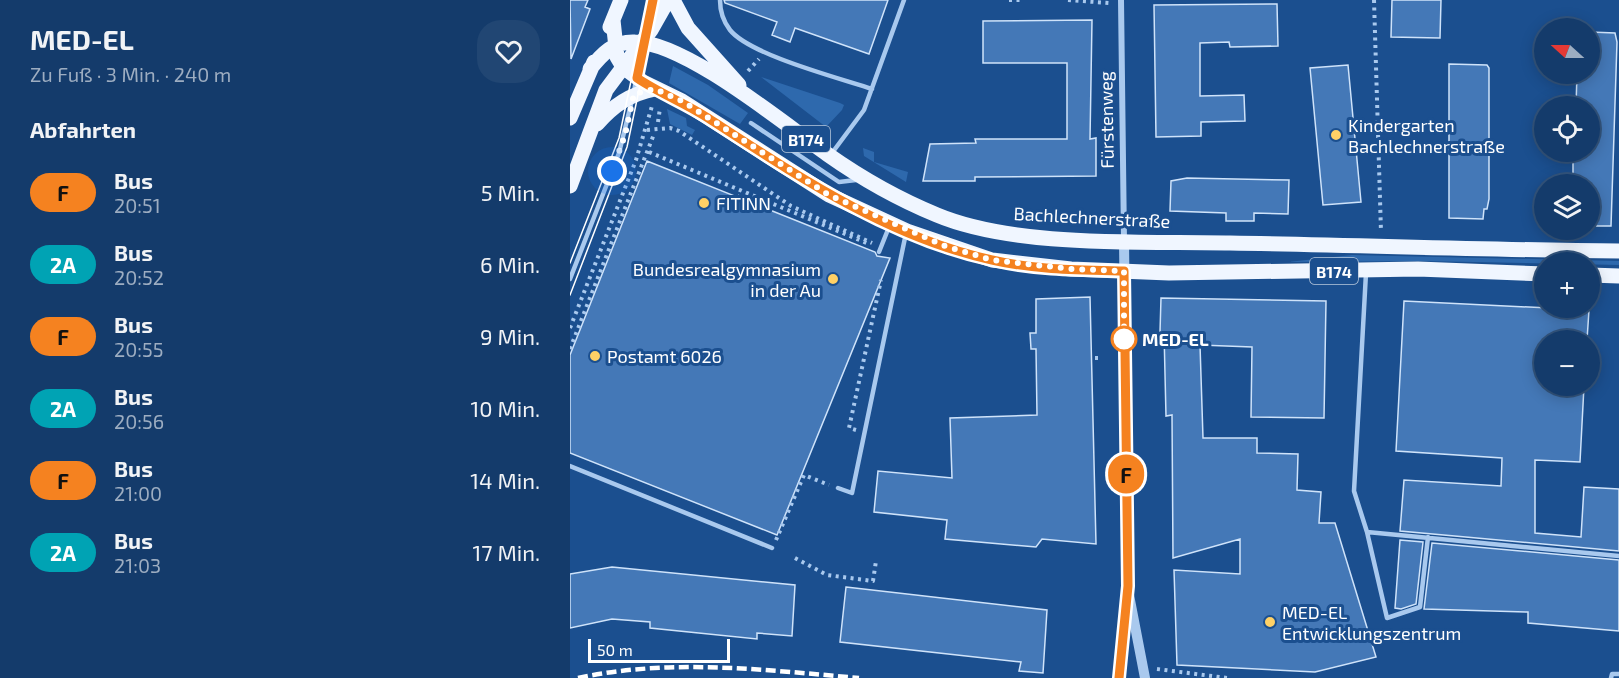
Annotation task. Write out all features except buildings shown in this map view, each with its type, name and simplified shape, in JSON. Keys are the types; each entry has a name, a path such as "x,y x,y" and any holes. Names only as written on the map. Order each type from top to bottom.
{"main road":[{"path":"570,117 621,0"},
{"path":"570,186 606,90 642,42 668,0"},
{"path":"673,0 688,28 749,96"},
{"name":"B174","path":"613,20 614,46 623,67 637,78 682,101 829,195 907,231 992,260 1071,269 1124,271 1366,270 1534,274"},
{"name":"Bachlechnerstraße","path":"614,46 628,42 642,42 674,54 749,96 865,179 939,216 978,227 1028,236 1124,240 1619,251"},
{"path":"590,69 603,53 614,46"},
{"path":"592,131 607,113 634,94 655,89"},
{"path":"1600,275 1619,276"}],"street":[{"name":"Fürstenweg","path":"1121,0 1124,240"},
{"path":"1119,678 1128,586 1124,240"},
{"path":"1128,586 1145,673"}],"lane":[{"path":"570,279 622,144 634,94 642,42 653,0"},
{"path":"720,0 720,13 731,32 766,52 872,89"},
{"path":"830,156 864,110 904,0"},
{"path":"751,123 839,182 865,179"},
{"path":"880,250 891,224"},
{"path":"838,488 852,493 907,231"},
{"path":"1366,270 1354,491 1367,532 1387,618 1420,607 1428,537"},
{"path":"570,466 772,548"},
{"path":"1367,532 1619,556"},
{"path":"1611,678 1612,674 1619,674"}],"path":[{"path":"1009,0 1024,0"},
{"path":"1068,0 1109,3"},
{"path":"1374,0 1382,244"},
{"path":"737,83 766,52"},
{"path":"570,328 647,130 652,106"},
{"path":"658,122 660,107"},
{"path":"647,130 670,128 679,131 791,206 880,250"},
{"path":"570,349 649,152 654,134"},
{"path":"649,152 880,250"},
{"path":"739,198 741,192"},
{"path":"865,433 849,428 881,280"},
{"path":"778,536 804,475 838,488"},
{"path":"795,558 827,575 873,581 876,561"},
{"path":"1145,673 1227,678"}],"shaded area":[{"path":"673,66 708,85 748,113 740,124 669,83"},
{"path":"761,77 840,103 844,105 826,127"},
{"path":"667,109 686,118 687,126 695,130 692,135 670,124"},
{"path":"863,148 874,152 874,162 908,172 906,182 864,156"},
{"path":"1352,255 1534,259 1534,263 1288,262"},
{"path":"1600,261 1619,261 1619,265 1600,265"}],"tram line":[{"path":"570,263 619,138 648,0"},
{"path":"570,295 627,147 658,0"}],"railway":[{"path":"578,678 648,668 683,667 753,669 859,678"}],"bus line":[{"name":"F","path":"653,0 642,42 637,78 682,101 797,177 891,224 945,246 992,260 1033,266 1124,271 1128,586 1118,662 1119,678"}],"place":[{"name":"Kindergarten Bachlechnerstraße","path":"1336,135"},
{"name":"FITINN","path":"704,203"},
{"name":"Bundesrealgymnasium in der Au","path":"833,279"},
{"name":"MED-EL","path":"1124,339"},
{"name":"Postamt 6026","path":"595,356"},
{"name":"MED-EL Entwicklungszentrum","path":"1270,622"}],"route":[{"path":"612,171 625,135 634,94 655,89 682,101 797,177 829,195 945,246 992,260 1033,266 1124,271 1124,339"}]}
